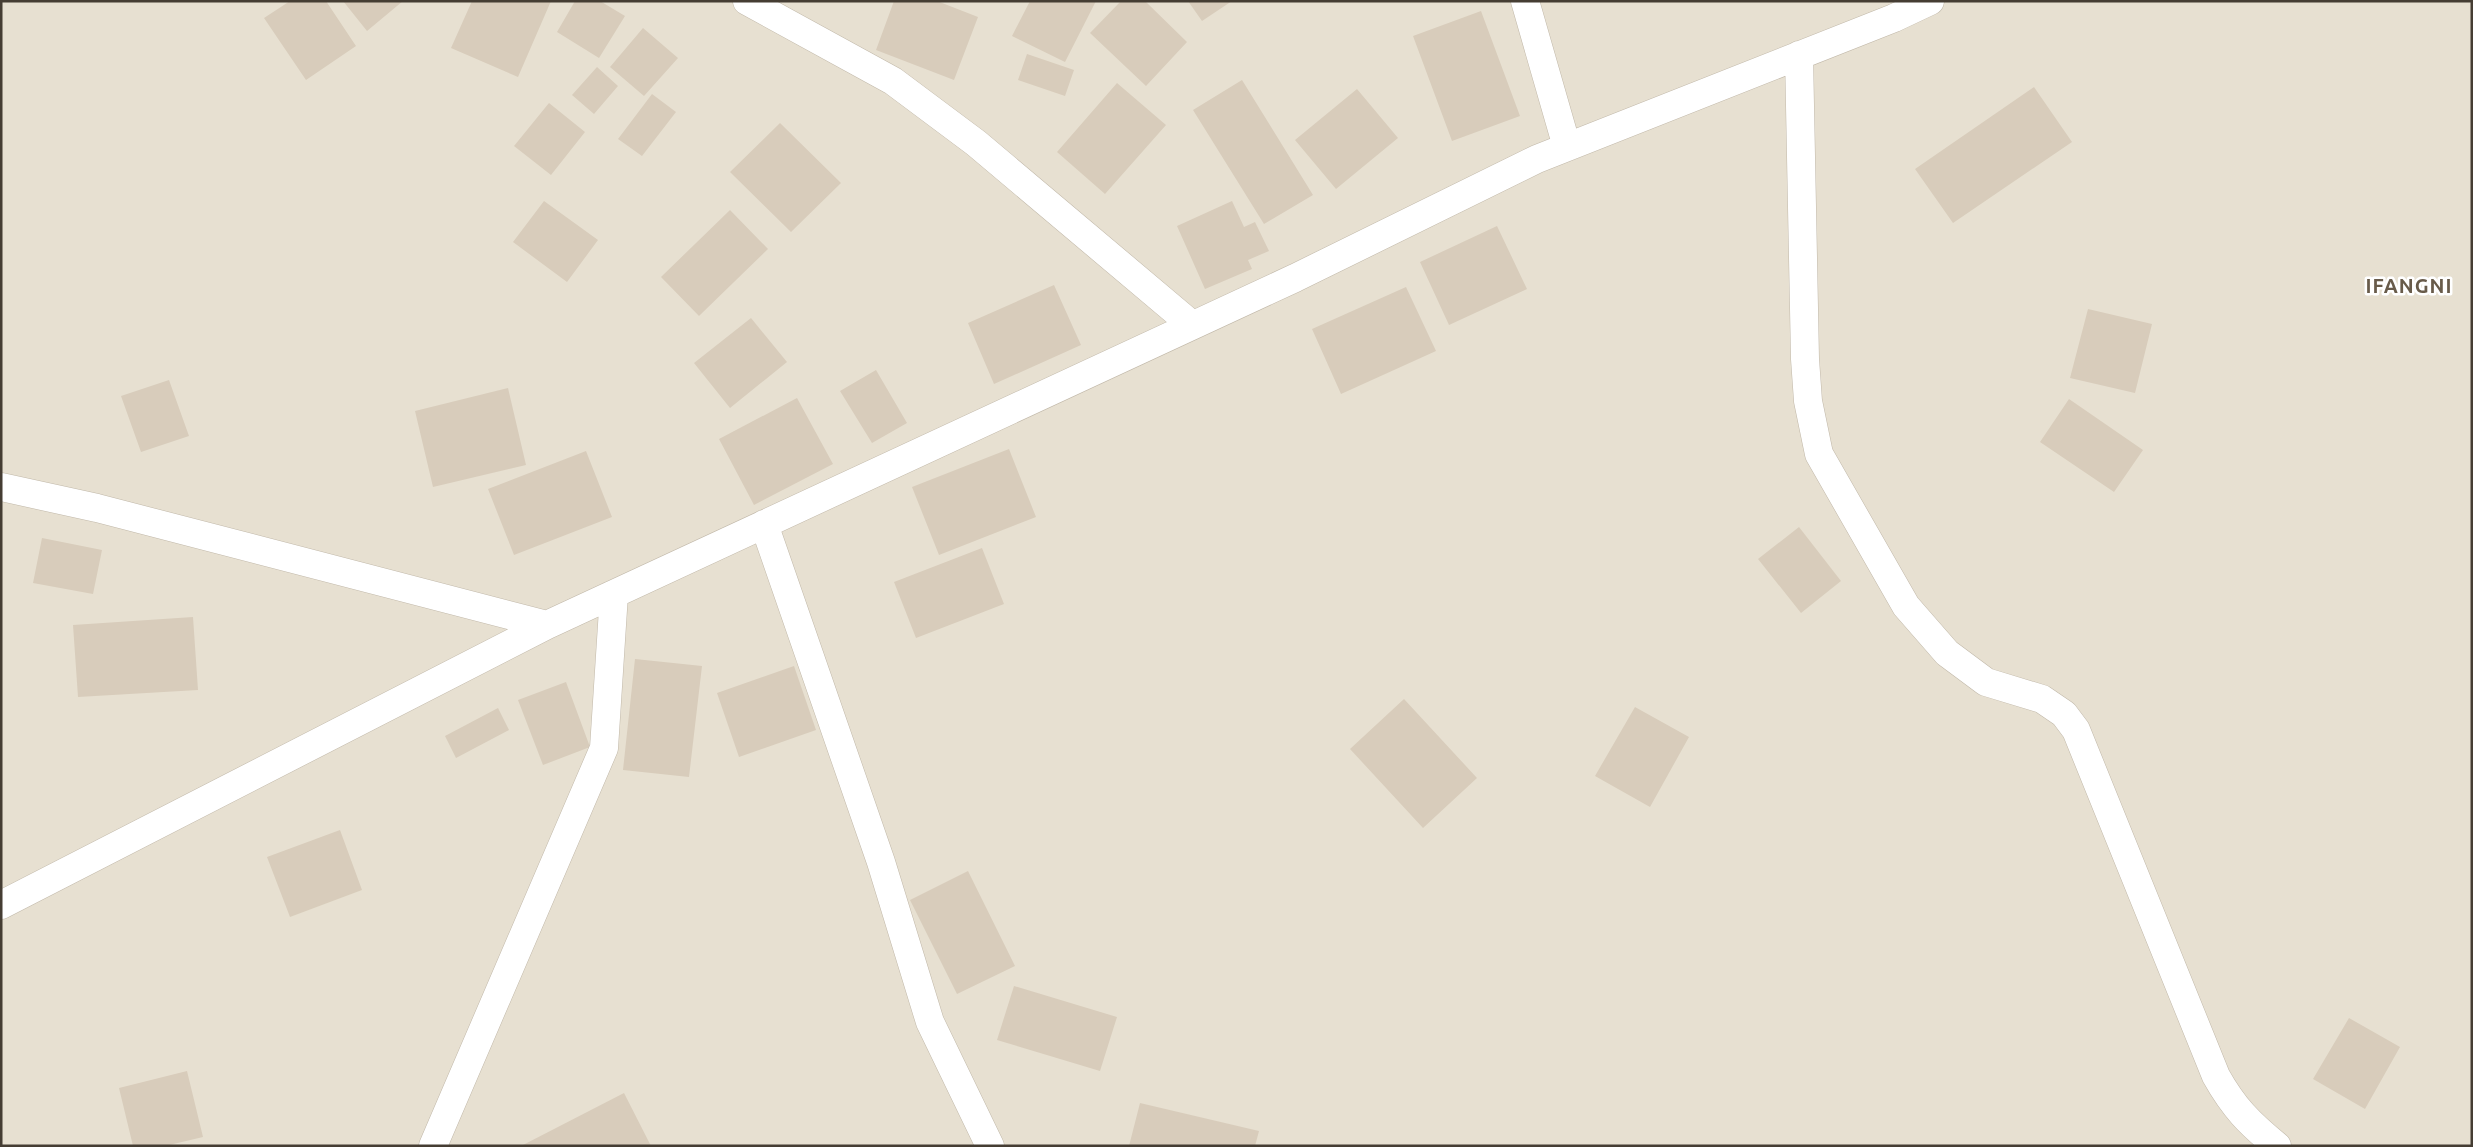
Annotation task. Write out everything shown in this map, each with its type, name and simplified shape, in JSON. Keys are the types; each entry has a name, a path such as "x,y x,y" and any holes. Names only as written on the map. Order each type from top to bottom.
{"street":[{"path":"747,1 892,82 976,143 1192,325"},
{"path":"1525,1 1567,147"},
{"path":"1,905 547,625 1295,278 1537,159 1894,18 1930,1"},
{"path":"1799,55 1805,359 1808,401 1819,454 1906,606 1947,653 1986,682 2042,699 2064,714 2076,730 2216,1076 2230,1100 2249,1123 2277,1146"},
{"path":"1,487 97,508 547,625"},
{"path":"764,524 881,862 930,1022 990,1146"},
{"path":"433,1146 604,748 614,594"}],"shaded area":[{"path":"1,1 2472,1 2472,1146 1,1146"}],"building":[{"path":"290,1 326,1 356,46 306,80 264,18"},
{"path":"343,1 403,1 367,31"},
{"path":"472,1 551,1 518,77 451,48"},
{"path":"575,1 600,1 625,16 599,58 557,32"},
{"path":"894,1 937,1 978,17 954,80 876,50"},
{"path":"1030,1 1096,1 1065,62 1012,36"},
{"path":"1121,1 1145,1 1187,42 1146,86 1090,33"},
{"path":"1188,1 1232,1 1202,21"},
{"path":"1481,11 1520,116 1452,141 1413,36"},
{"path":"643,28 678,58 644,96 610,67"},
{"path":"1027,54 1074,70 1065,96 1018,80"},
{"path":"597,67 618,86 594,114 572,95"},
{"path":"1242,80 1313,195 1264,224 1193,110"},
{"path":"1117,83 1166,125 1105,194 1057,152"},
{"path":"2034,87 2072,142 1953,223 1915,169"},
{"path":"1357,89 1398,138 1336,189 1295,140"},
{"path":"652,94 676,112 642,156 618,139"},
{"path":"549,103 585,132 551,175 514,146"},
{"path":"780,123 841,183 791,232 730,172"},
{"path":"544,201 598,240 567,282 513,242"},
{"path":"1232,201 1244,227 1255,222 1269,251 1248,260 1252,269 1205,289 1177,226"},
{"path":"730,210 768,249 699,316 661,277"},
{"path":"1497,226 1527,289 1449,325 1420,262"},
{"path":"1054,285 1081,345 994,384 968,323"},
{"path":"1406,287 1436,351 1341,394 1312,329"},
{"path":"2088,309 2152,324 2135,393 2070,378"},
{"path":"751,318 787,362 730,408 694,363"},
{"path":"876,370 907,423 872,443 840,391"},
{"path":"169,380 189,436 141,452 121,396"},
{"path":"508,388 526,465 433,487 415,411"},
{"path":"797,398 833,464 754,505 719,439"},
{"path":"2069,399 2143,450 2114,492 2040,442"},
{"path":"1009,449 1036,517 939,555 912,487"},
{"path":"586,451 612,517 514,555 488,489"},
{"path":"1799,527 1841,581 1801,613 1758,559"},
{"path":"42,538 102,550 93,594 33,583"},
{"path":"982,548 1004,604 916,638 894,582"},
{"path":"193,617 198,690 78,697 73,625"},
{"path":"635,659 702,666 689,777 623,770"},
{"path":"794,666 816,730 739,757 717,693"},
{"path":"566,682 590,747 543,765 518,700"},
{"path":"1404,699 1477,778 1423,828 1350,749"},
{"path":"1635,707 1689,737 1650,807 1595,776"},
{"path":"498,708 509,730 456,758 445,736"},
{"path":"340,830 362,890 290,917 267,857"},
{"path":"968,871 1015,966 957,994 910,900"},
{"path":"1014,986 1117,1017 1100,1071 997,1040"},
{"path":"2349,1018 2400,1047 2365,1109 2313,1079"},
{"path":"187,1071 203,1137 165,1146 133,1146 119,1088"},
{"path":"624,1093 651,1146 521,1146"},
{"path":"1140,1103 1259,1131 1255,1146 1129,1146"}],"district":[{"name":"IFANGNI","path":"2409,285"}]}
